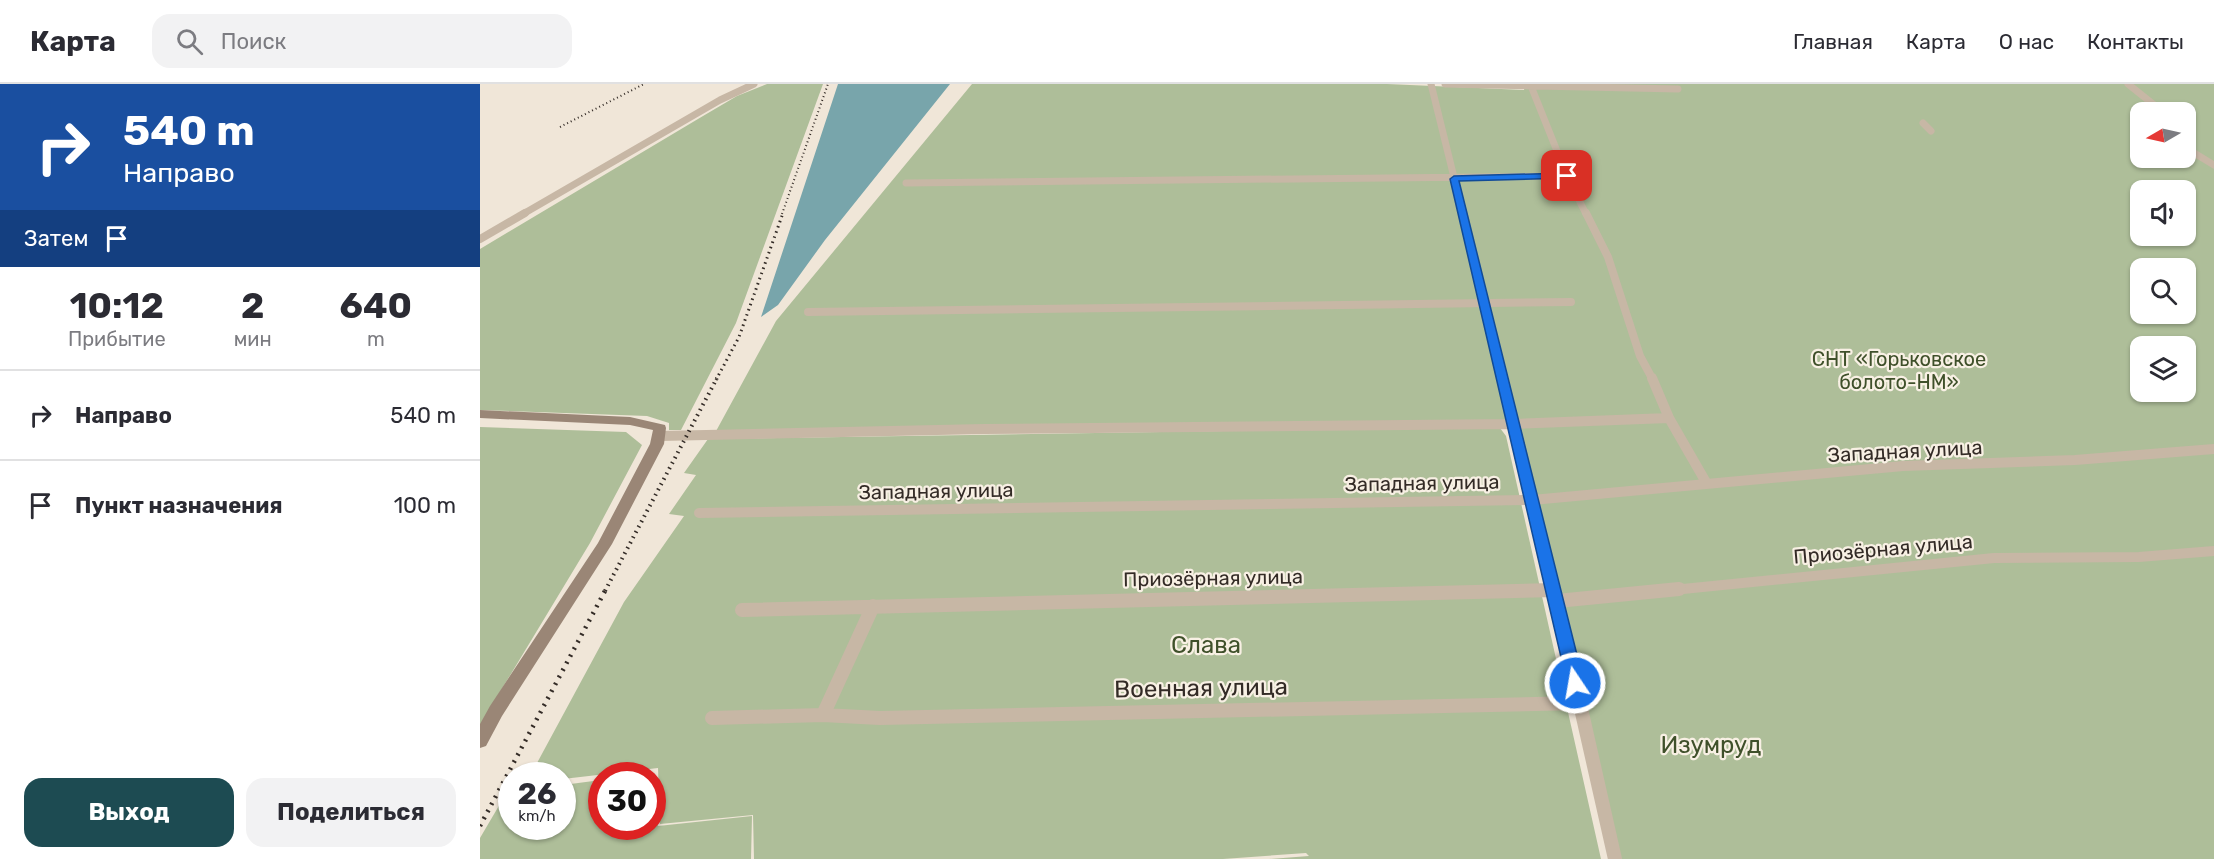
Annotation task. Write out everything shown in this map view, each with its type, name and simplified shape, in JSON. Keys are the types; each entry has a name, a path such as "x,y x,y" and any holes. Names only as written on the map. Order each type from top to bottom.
{"street":[{"path":"480,239 720,100 754,84"},
{"path":"1431,84 1556,595 1615,859"},
{"path":"1444,84 1678,89"},
{"path":"2128,84 2150,102"},
{"path":"1531,86 1567,176 1608,257 1640,356 1669,418 1707,484"},
{"path":"1923,123 1931,131"},
{"path":"2196,154 2214,165"},
{"path":"906,183 1454,179 1567,176"},
{"path":"808,312 1571,302"},
{"path":"480,414 647,423 660,428 660,436 605,544 496,711 480,741"},
{"path":"660,436 973,429 1514,424 1669,418"},
{"name":"Западная улица","path":"699,513 1532,500 1960,462 2039,461 2214,449"},
{"name":"Приозёрная улица","path":"742,610 1556,595 1994,558 2139,557 2214,551"},
{"path":"823,715 873,606"},
{"name":"Военная улица","path":"712,718 823,715 880,718 1580,704"}],"green space":[{"path":"767,84 823,84 736,323 681,430 669,430 669,423 647,416 480,410 480,249 737,96"},
{"name":"СНТ «Горьковское болото-НМ»","path":"972,84 1387,84 1524,90 1525,85 1501,84 2214,84 2214,859 1620,859 1517,423 715,433 776,321"},
{"path":"480,427 626,432 642,445 590,543 480,725"},
{"name":"Слава","path":"1500,428 1506,436 1601,859 1269,859 1309,856 1306,853 1223,859 754,859 753,815 666,823 666,762 588,762 588,776 576,777 576,762 538,762 624,602 684,516 669,514 696,475 684,473 708,439"},
{"path":"588,782 588,840 666,840 666,825 752,816 751,859 480,859 480,838 498,807 498,840 576,840 576,783"}],"water":[{"path":"838,84 950,84 825,240 778,305 761,317"}],"railway":[{"path":"560,127 644,84"},
{"path":"782,214 828,84"},
{"path":"716,380 739,337 783,213"},
{"path":"605,591 717,378"},
{"path":"480,826 606,589"}],"route":[{"path":"1567,176 1454,179 1575,683"}],"park label":[{"name":"Изумруд","path":"1711,745"}]}
